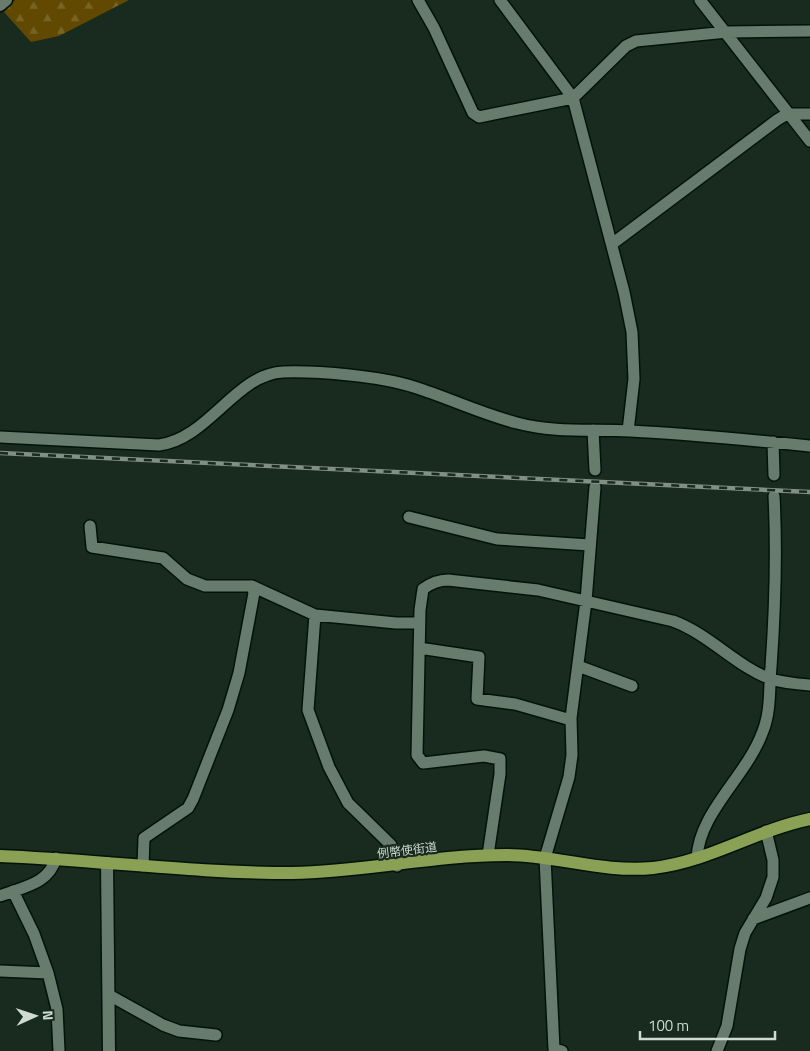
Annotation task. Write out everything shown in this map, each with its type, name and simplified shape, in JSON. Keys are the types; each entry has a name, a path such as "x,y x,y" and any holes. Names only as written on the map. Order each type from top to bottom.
{"main road":[{"name":"例幣使街道","path":"0,856 56,858 189,870 294,873 397,866 488,855 545,858 607,868 635,869 655,868 698,858 766,831 810,819"}],"street":[{"path":"0,5 6,0"},
{"path":"418,0 434,28 474,113 479,117 573,98 626,46 636,41 727,32 810,31"},
{"path":"500,0 573,98 612,244 632,332 634,379 628,431"},
{"path":"700,0 727,32 787,114 810,141"},
{"path":"612,244 777,120 787,114 810,114"},
{"path":"0,437 170,443 186,437 252,384 266,376 282,372 387,381 416,387 517,424 554,430 628,431 810,446"},
{"path":"593,430 595,470"},
{"path":"773,442 774,475"},
{"path":"562,1051 554,1048 545,858 569,777 572,755 571,720 586,601 595,487"},
{"path":"698,858 700,835 709,818 740,776 754,752 764,730 769,707 776,583 774,496"},
{"path":"409,518 496,540 590,544"},
{"path":"90,526 92,546 163,558 187,579 197,584 252,586 315,615 396,623 419,623"},
{"path":"488,855 500,774 500,759 484,756 424,763 417,755 419,623 423,589 439,580 516,587 666,619 690,627 770,679 793,684 810,685"},
{"path":"143,866 144,838 188,808 228,710 239,673 253,605 252,586"},
{"path":"315,615 308,710 329,768 348,803 391,845 397,866"},
{"path":"419,648 479,657 477,699 515,704 571,720"},
{"path":"578,666 632,686"},
{"path":"717,1051 727,1026 733,1002 740,949 745,933 766,898 773,878 772,860 766,831"},
{"path":"0,896 44,878 53,870 56,858"},
{"path":"107,863 109,1051"},
{"path":"13,891 34,934 48,973 57,1009 59,1051"},
{"path":"753,919 810,898"},
{"path":"0,971 48,973"},
{"path":"109,995 163,1026 179,1031 216,1036"}],"green space":[{"path":"15,0 129,0 59,36 31,42 4,12"}],"railway":[{"path":"0,453 810,492"}]}
